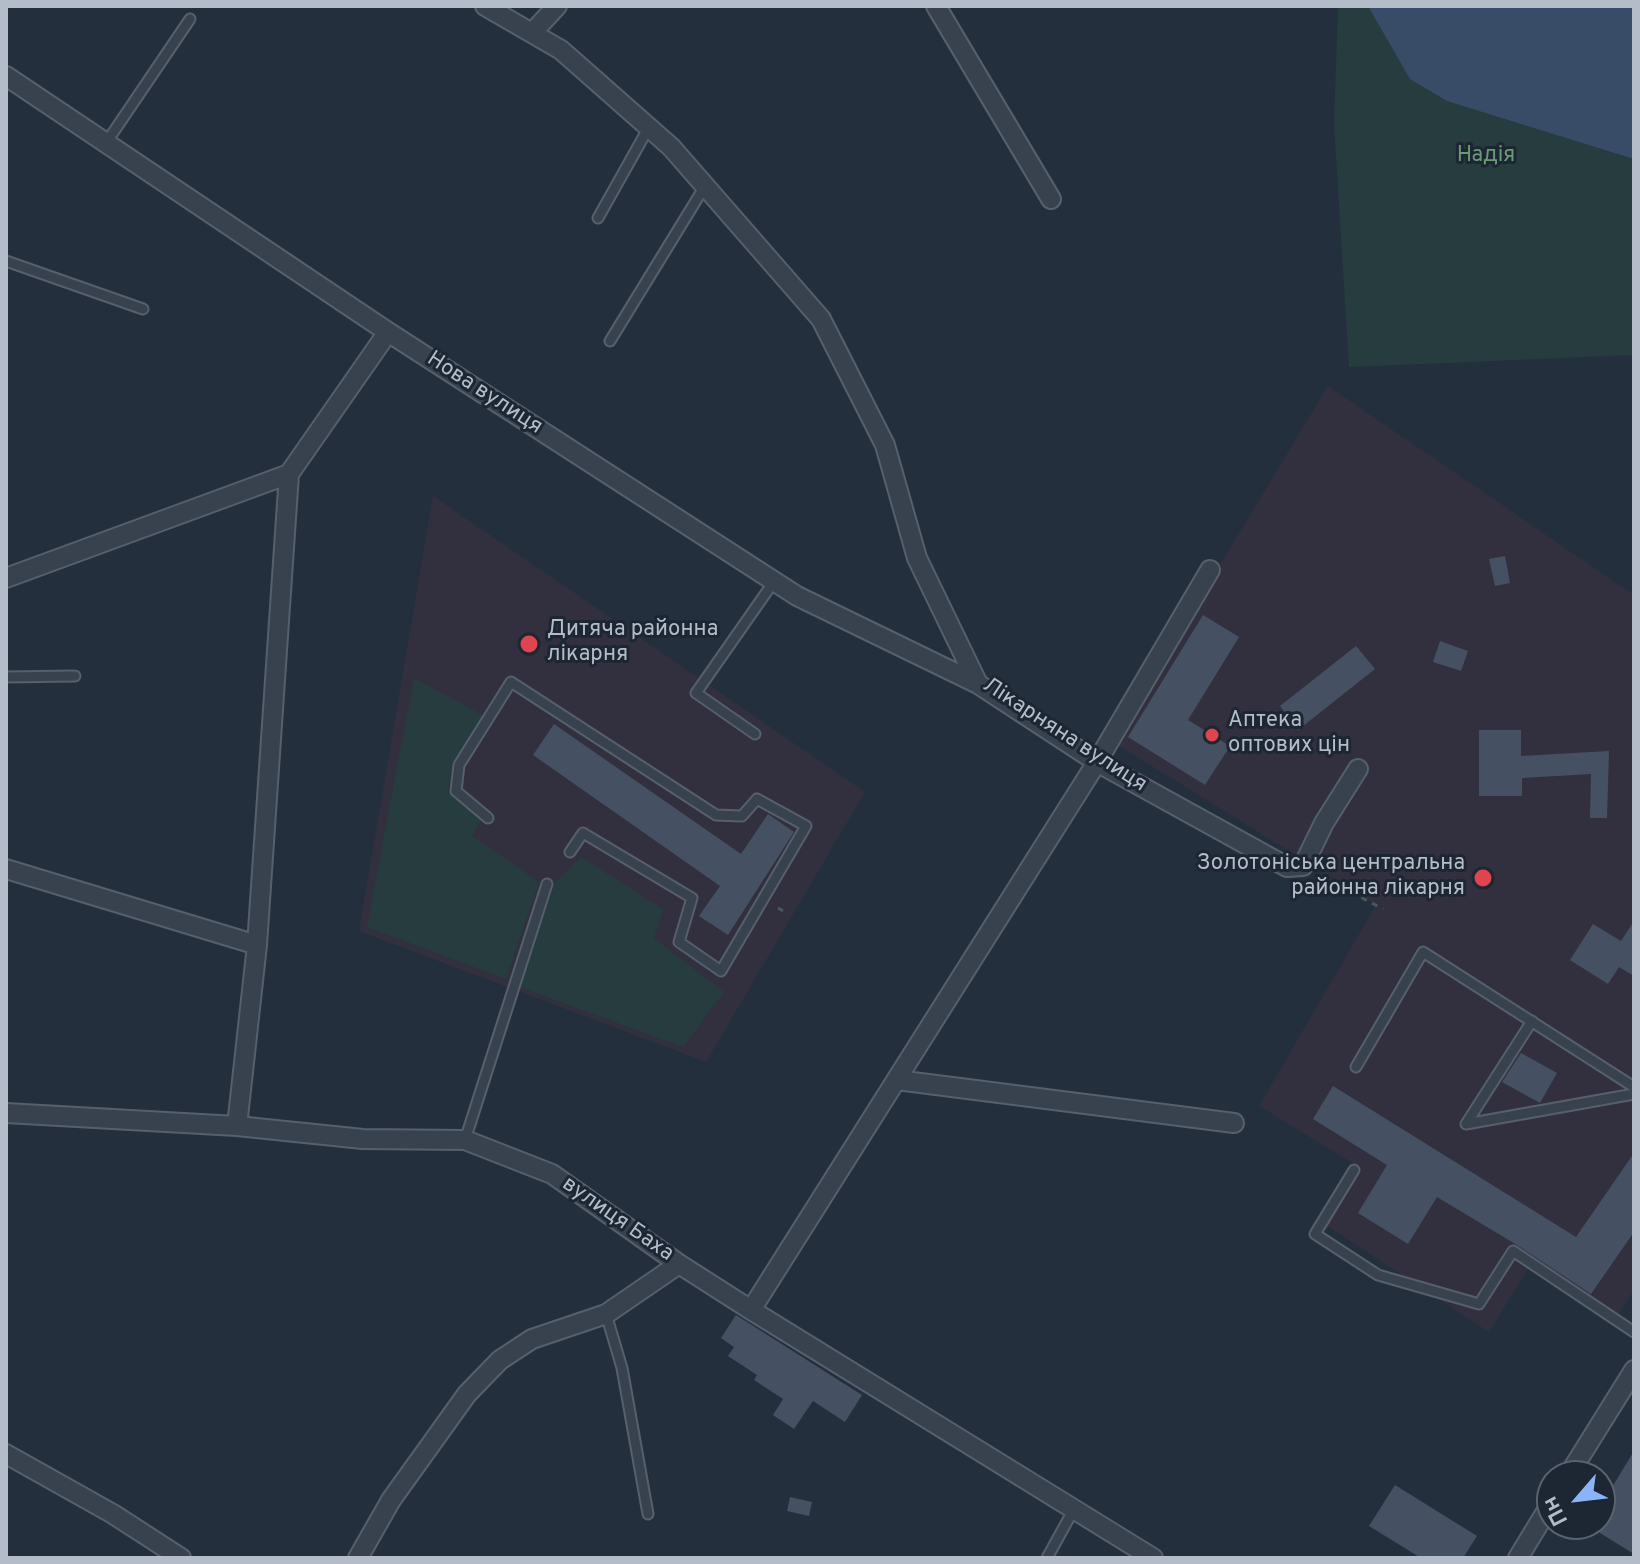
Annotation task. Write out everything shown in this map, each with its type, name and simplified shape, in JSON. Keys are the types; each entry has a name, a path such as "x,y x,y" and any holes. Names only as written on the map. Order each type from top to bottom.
{"street":[{"name":"Лікарняна вулиця","path":"485,6 561,50 671,147 821,319 885,445 917,558 978,684 1097,762 1287,867 1303,866"},
{"path":"532,33 557,6"},
{"path":"936,6 1051,199"},
{"name":"Нова вулиця","path":"6,76 388,332 797,596 978,684"},
{"path":"237,1126 257,945 289,474 388,332"},
{"path":"6,578 289,474"},
{"path":"751,1310 1097,762 1210,570"},
{"path":"1303,866 1324,823 1358,769"},
{"path":"6,869 257,945"},
{"path":"897,1080 1234,1123"},
{"name":"вулиця Баха","path":"6,1113 237,1126 363,1139 465,1140 552,1174 679,1264 1153,1558"},
{"path":"358,1558 391,1500 467,1394 500,1360 532,1339 606,1314 679,1264"},
{"path":"1578,1460 1634,1370"},
{"path":"6,1454 113,1514 181,1558"},
{"path":"1518,1558 1536,1528"}],"lane":[{"path":"106,143 190,19"},
{"path":"598,218 649,127"},
{"path":"610,341 705,186"},
{"path":"6,261 143,309"},
{"path":"755,734 696,693 775,580"},
{"path":"6,677 75,676"},
{"path":"488,818 456,791 459,765 511,682 716,815 742,816 757,799 806,826 721,971 679,942 692,898 583,833 570,852"},
{"path":"465,1140 547,884"},
{"path":"1356,1067 1423,952 1634,1087"},
{"path":"1532,1021 1466,1124 1634,1094"},
{"path":"1354,1170 1315,1234 1378,1275 1479,1304 1513,1251 1634,1332"},
{"path":"606,1314 622,1368 648,1514"},
{"path":"1047,1558 1074,1509"}],"path":[{"path":"1303,866 1383,909"},
{"path":"778,908 788,914"}],"shaded area":[{"name":"Золотоніська центральна районна лікарня","path":"1328,386 1634,595 1634,1290 1614,1321 1531,1264 1489,1332 1324,1224 1359,1167 1259,1106 1376,905 1113,742"},
{"name":"Дитяча районна лікарня","path":"433,496 865,792 706,1062 359,931"}],"green space":[{"name":"Надія","path":"1338,6 1634,6 1634,355 1349,367 1334,123"},
{"path":"414,678 484,716 452,767 448,791 481,820 472,836 539,882 506,979 367,927"},
{"path":"581,857 663,909 654,938 724,992 683,1047 520,987 555,882"}],"water":[{"path":"1368,6 1634,6 1634,159 1447,101 1410,79"}],"building":[{"path":"1505,556 1510,583 1495,586 1489,559"},
{"path":"1203,615 1239,637 1188,720 1230,746 1205,785 1128,737"},
{"path":"1440,641 1468,651 1461,671 1433,662"},
{"path":"1356,646 1375,669 1298,730 1280,706"},
{"path":"554,724 741,854 768,814 794,832 728,935 699,916 720,886 533,755"},
{"path":"1479,730 1521,730 1521,756 1609,751 1607,818 1590,818 1591,774 1522,778 1522,796 1479,796"},
{"path":"1634,921 1634,976 1619,967 1608,984 1570,960 1593,924 1621,941"},
{"path":"1521,1053 1557,1073 1540,1103 1502,1082"},
{"path":"1333,1086 1576,1237 1634,1153 1634,1232 1591,1294 1437,1197 1408,1244 1358,1213 1387,1165 1313,1119"},
{"path":"736,1315 862,1395 845,1422 813,1401 794,1429 773,1415 783,1399 754,1380 757,1375 728,1356 734,1347 721,1338"},
{"path":"1634,1451 1634,1554 1611,1540 1616,1540 1616,1481"},
{"path":"1395,1485 1477,1536 1463,1558 1421,1558 1369,1526"},
{"path":"790,1497 812,1502 809,1516 787,1511"}],"place":[{"name":"Дитяча районна лікарня","path":"529,644"},
{"name":"Аптека оптових цін","path":"1212,735"},
{"name":"Золотоніська центральна районна лікарня","path":"1483,878"}]}
